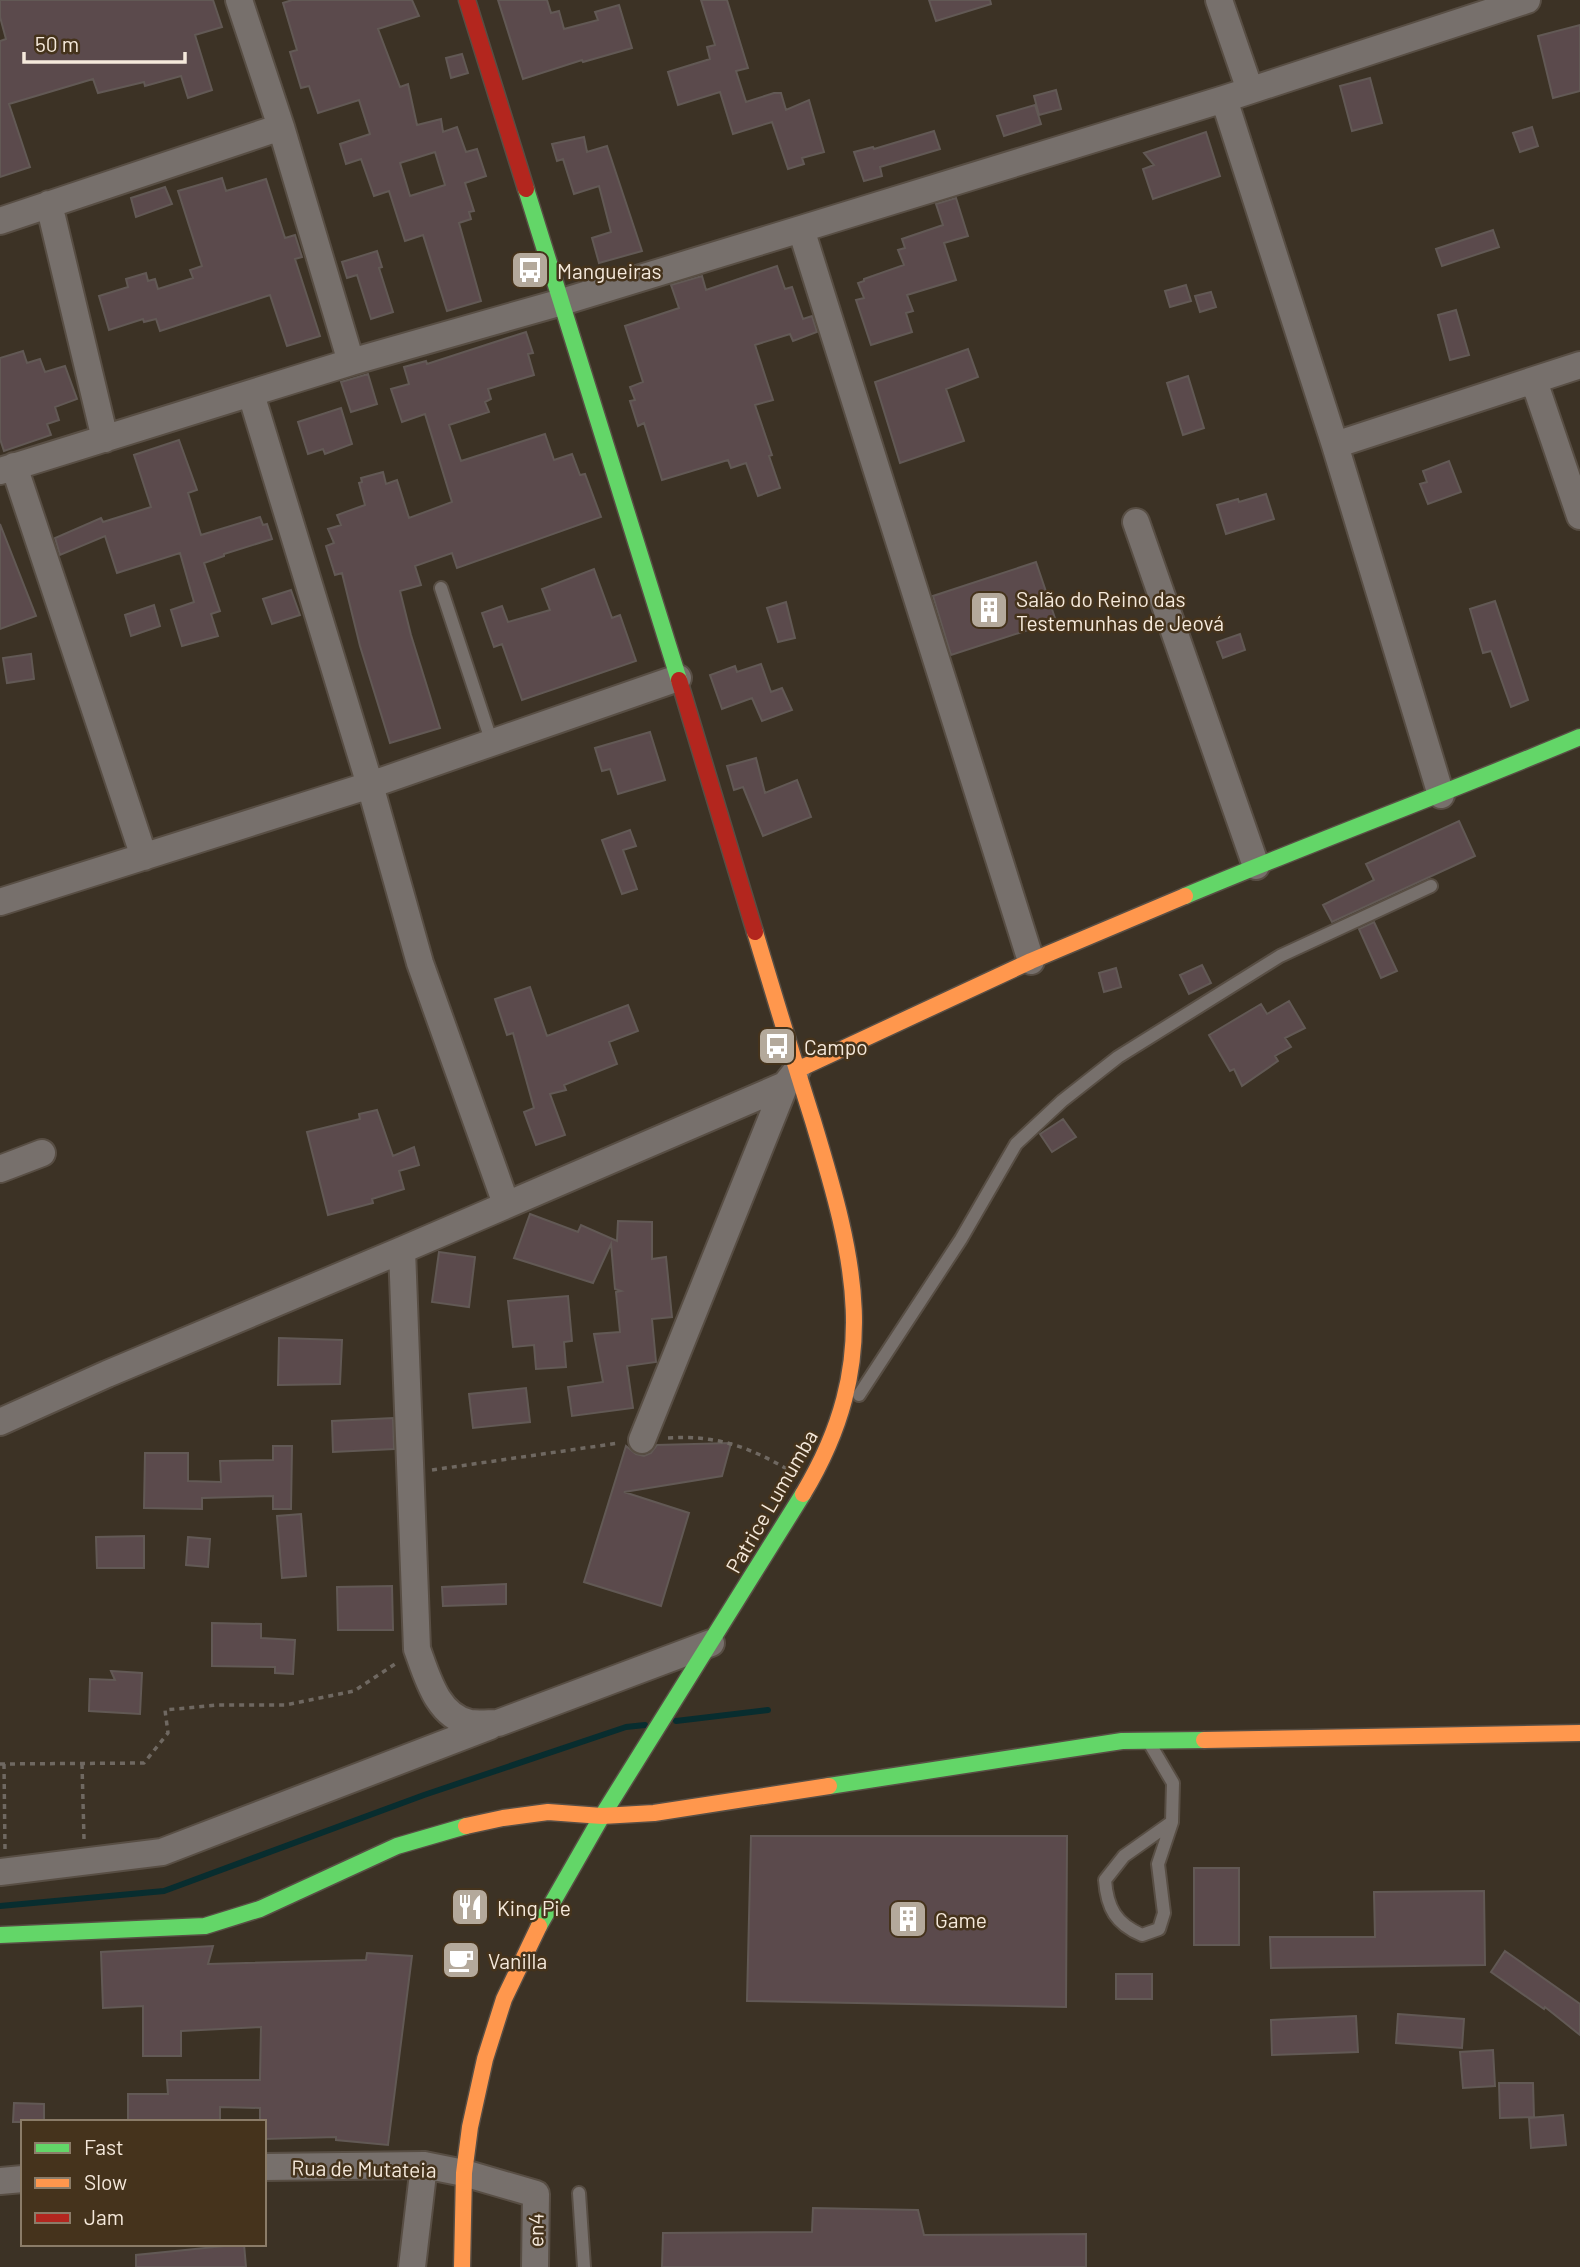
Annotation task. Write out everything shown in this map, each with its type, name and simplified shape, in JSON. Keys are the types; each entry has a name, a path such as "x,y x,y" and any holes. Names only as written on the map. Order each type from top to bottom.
{"street":[{"path":"239,0 281,128 351,362"},
{"name":"Patrice Lumumba","path":"467,0 678,678 791,1077 839,1209 854,1290 853,1364 849,1389 836,1430 810,1482 602,1816"},
{"path":"1219,0 1250,90"},
{"path":"144,857 7,469 351,362 562,302 1224,99 1527,0"},
{"path":"1224,99 1335,445 1441,795"},
{"path":"0,221 281,128"},
{"path":"49,204 105,439"},
{"path":"801,229 1031,961"},
{"path":"1335,445 1580,365"},
{"path":"1534,380 1580,516"},
{"path":"251,394 370,785 420,963 506,1204"},
{"path":"1136,522 1256,866"},
{"path":"0,902 370,785 678,678"},
{"path":"0,1422 402,1250 791,1077 1031,961 1256,866 1441,795 1580,737"},
{"path":"642,1440 791,1077"},
{"path":"0,1169 42,1153"},
{"path":"402,1250 417,1649 436,1698 454,1715 469,1723 498,1723"},
{"path":"3,1872 162,1852 711,1643"},
{"path":"0,1935 205,1926 260,1909 397,1846 458,1828 548,1812 602,1816 654,1813 1122,1741 1580,1733"},
{"path":"462,2267 464,2173 470,2127 485,2059 504,1999 544,1915 602,1816"},
{"path":"412,2267 424,2165"},
{"name":"Rua de Mutateia","path":"266,2167 424,2165 464,2173 536,2194"},
{"path":"0,2180 21,2179"},
{"name":"en4","path":"535,2267 536,2194"}],"lane":[{"path":"441,588 492,743"},
{"path":"836,1430 961,1238 1016,1144 1062,1101 1118,1057 1280,956 1431,886"},
{"path":"1148,1741 1173,1783 1172,1822 1158,1864 1164,1913 1159,1929 1142,1935 1127,1929 1107,1902 1105,1880 1124,1856 1172,1822"},
{"path":"579,2193 584,2267"}],"path":[{"path":"410,1473 642,1440 681,1437 714,1439 739,1445 810,1482"},
{"path":"3,1872 2,1764 144,1763 168,1733 165,1710 218,1705 285,1705 354,1691 417,1649"},
{"path":"82,1764 85,1861"}],"building":[{"path":"0,0 213,0 222,27 195,35 212,90 188,98 181,76 145,86 144,82 98,93 93,79 9,104 30,167 0,177 0,41 6,39 0,17"},
{"path":"292,0 412,0 419,16 378,29 400,87 408,84 417,125 441,119 443,132 457,127 466,152 477,149 486,176 465,183 474,211 469,212 471,219 459,223 481,301 447,311 423,235 405,241 389,191 374,196 361,159 346,164 340,144 370,134 359,100 318,113 309,86 301,88 290,52 297,50 283,3","holes":["435,152 445,185 410,196 400,163"]},
{"path":"498,0 547,0 551,13 559,11 564,29 598,20 595,12 619,5 632,48 583,62 582,60 523,79"},
{"path":"701,0 727,0 748,68 736,71 746,102 781,93 786,110 809,100 824,152 802,158 804,164 788,169 772,122 733,134 720,92 678,105 668,72 710,59 707,47 715,45"},
{"path":"929,0 990,0 991,4 936,21"},
{"path":"1580,25 1580,91 1553,98 1538,36"},
{"path":"462,54 468,73 451,78 446,58"},
{"path":"1370,78 1382,123 1352,131 1340,86"},
{"path":"1056,90 1061,109 1039,115 1034,96"},
{"path":"1035,105 1041,124 1004,136 997,116"},
{"path":"1532,127 1538,146 1520,152 1513,133"},
{"path":"934,131 940,149 880,167 882,176 864,181 854,152 873,147 874,149"},
{"path":"1206,132 1220,176 1153,199 1143,169 1154,165 1144,153"},
{"path":"584,137 587,152 607,146 642,251 599,263 592,238 611,232 599,186 574,194 563,159 557,161 552,144"},
{"path":"222,178 226,191 266,179 285,238 295,235 302,257 295,259 320,336 287,346 270,295 160,331 156,319 144,322 143,319 109,330 99,296 128,287 126,279 146,273 148,281 155,279 158,289 193,278 190,270 202,266 178,191"},
{"path":"165,187 172,204 136,217 131,198"},
{"path":"956,198 968,236 944,243 956,280 907,295 913,311 906,313 912,332 871,345 856,300 864,298 858,283 904,265 898,250 905,248 902,239 943,225 936,204"},
{"path":"1493,230 1499,247 1442,266 1436,249"},
{"path":"377,251 382,267 379,268 393,312 371,319 357,275 347,278 342,262"},
{"path":"777,266 785,289 792,287 803,319 812,316 817,332 793,341 790,334 755,345 773,400 755,405 780,488 758,496 746,463 731,468 728,460 662,480 644,423 638,426 630,401 635,400 630,387 643,382 625,326 679,308 671,285 702,276 706,290"},
{"path":"1186,285 1191,301 1170,307 1165,291"},
{"path":"1211,292 1216,307 1200,312 1195,296"},
{"path":"1456,310 1469,355 1450,360 1438,315"},
{"path":"526,332 533,353 528,354 534,375 488,389 491,399 485,402 489,412 449,425 461,461 545,434 554,460 572,454 580,475 585,474 601,517 457,568 452,553 415,566 421,585 400,591 440,728 390,743 360,646 342,573 335,575 326,546 334,543 328,529 341,525 337,515 365,505 359,483 362,482 361,478 383,472 386,484 397,480 409,518 452,502 425,414 402,422 391,389 409,384 404,367 426,361 427,364"},
{"path":"968,349 978,377 946,389 964,441 900,463 875,382"},
{"path":"23,351 27,363 40,359 45,372 65,366 77,399 55,407 59,420 47,424 51,435 4,451 0,439 0,358"},
{"path":"368,374 377,404 351,412 341,382"},
{"path":"1188,376 1204,428 1183,435 1167,383"},
{"path":"341,408 352,444 325,454 323,449 308,454 298,422"},
{"path":"179,440 197,490 188,493 201,535 260,517 263,525 267,524 272,539 204,563 220,611 211,614 218,636 182,646 171,610 194,602 180,553 117,573 105,536 60,555 55,538 101,518 103,522 151,507 134,455"},
{"path":"1449,461 1461,492 1428,504 1420,484 1427,482 1423,471"},
{"path":"1266,494 1274,519 1226,534 1217,505"},
{"path":"0,524 36,616 0,629"},
{"name":"Salão do Reino das Testemunhas de Jeová","path":"1036,562 1056,621 951,655 933,596"},
{"path":"594,569 612,618 620,615 636,661 522,700 502,644 494,647 482,613 502,606 508,622 550,610 542,589"},
{"path":"291,590 300,615 272,624 263,599"},
{"path":"1495,601 1528,700 1511,707 1491,651 1483,653 1470,609"},
{"path":"786,602 795,638 778,642 767,608"},
{"path":"154,605 160,626 131,636 125,615"},
{"path":"1240,634 1245,650 1223,658 1217,642"},
{"path":"31,654 34,679 7,683 3,658"},
{"path":"761,664 771,692 782,688 792,710 762,721 752,698 722,709 710,675 735,666 737,672"},
{"path":"650,732 665,780 618,794 610,769 602,771 595,748"},
{"path":"756,758 765,793 797,780 811,817 763,836 743,787 734,790 727,766"},
{"path":"1459,821 1475,856 1332,922 1323,905 1374,880 1366,864"},
{"path":"630,830 636,846 623,850 637,889 622,894 602,840"},
{"path":"1374,922 1397,971 1381,978 1359,929"},
{"path":"1202,965 1211,983 1189,994 1180,975"},
{"path":"1116,968 1121,987 1104,992 1099,973"},
{"path":"530,987 547,1036 628,1005 638,1031 609,1042 617,1064 564,1085 566,1090 550,1094 565,1135 536,1145 524,1112 534,1108 513,1033 507,1035 495,999"},
{"path":"1289,1001 1305,1028 1285,1038 1291,1047 1275,1056 1278,1061 1242,1086 1234,1069 1230,1071 1209,1035 1261,1004 1267,1014"},
{"path":"377,1110 393,1156 414,1147 419,1165 399,1171 404,1189 372,1199 373,1203 328,1215 307,1132 360,1119 359,1114"},
{"path":"1063,1119 1076,1137 1052,1152 1040,1134"},
{"path":"530,1214 578,1232 581,1225 617,1241 618,1221 652,1222 652,1259 666,1257 672,1317 652,1319 656,1362 627,1366 633,1408 572,1416 568,1387 603,1382 594,1334 620,1332 616,1292 621,1291 615,1289 611,1244 593,1283 514,1258"},
{"path":"439,1252 475,1257 469,1307 432,1302"},
{"path":"568,1296 572,1341 564,1342 566,1367 536,1369 534,1345 513,1347 508,1301"},
{"path":"279,1338 342,1340 340,1384 278,1385"},
{"path":"526,1388 530,1422 473,1428 469,1394"},
{"path":"393,1418 394,1449 333,1452 332,1421"},
{"path":"731,1443 722,1476 624,1492 689,1513 661,1606 584,1582 626,1446 636,1454 644,1456 651,1453 657,1445"},
{"path":"273,1446 292,1446 291,1509 273,1509 273,1496 202,1498 202,1509 144,1508 145,1453 188,1453 188,1481 221,1482 220,1461 273,1460"},
{"path":"301,1514 306,1576 282,1578 277,1516"},
{"path":"144,1536 144,1568 97,1568 96,1537"},
{"path":"188,1537 210,1539 208,1567 186,1565"},
{"path":"506,1584 506,1604 443,1606 442,1587"},
{"path":"392,1586 393,1630 338,1630 337,1587"},
{"path":"212,1623 261,1624 261,1638 295,1640 293,1674 275,1673 275,1667 212,1666"},
{"path":"111,1671 142,1673 140,1714 89,1711 90,1679 115,1680"},
{"name":"Game","path":"751,1836 1067,1836 1066,2007 747,2001"},
{"path":"1194,1868 1239,1868 1239,1945 1194,1945"},
{"path":"1484,1891 1485,1965 1271,1968 1270,1937 1375,1937 1374,1892"},
{"path":"213,1946 208,1964 366,1960 367,1953 412,1956 388,2145 336,2140 336,2137 266,2139 266,2120 260,2120 260,2108 220,2107 220,2120 128,2120 128,2094 168,2094 167,2080 260,2080 261,2027 181,2031 181,2056 143,2056 143,2006 103,2008 101,1952"},
{"path":"1505,1951 1580,2004 1580,2035 1545,2007 1544,2009 1491,1972"},
{"path":"1116,1974 1152,1974 1152,1999 1116,1999"},
{"path":"1398,2014 1464,2019 1462,2048 1396,2043"},
{"path":"1356,2016 1358,2052 1272,2055 1271,2020"},
{"path":"1493,2050 1495,2086 1463,2088 1460,2052"},
{"path":"1499,2083 1533,2083 1534,2117 1500,2118"},
{"path":"14,2103 44,2104 44,2120 13,2122"},
{"path":"1563,2115 1566,2145 1531,2148 1529,2118"},
{"path":"813,2208 918,2210 924,2235 1086,2234 1086,2267 662,2267 663,2233 812,2232"},
{"path":"244,2246 246,2267 136,2267 136,2255"}],"waterway":[{"path":"676,1721 768,1710"},
{"path":"0,1906 164,1891 424,1795 626,1727 645,1725"}],"traffic: fast":[{"path":"526,189 679,680"},
{"path":"1185,896 1580,737"},
{"path":"539,1926 602,1816 803,1494"},
{"path":"829,1786 1122,1741 1204,1740"},
{"path":"0,1935 205,1926 260,1909 397,1846 466,1826"}],"traffic: slow":[{"path":"797,1070 1031,961 1185,896"},
{"path":"755,932 828,1171 849,1265 854,1310 852,1354 844,1399 828,1445 803,1494"},
{"path":"1204,1740 1580,1733"},
{"path":"466,1826 548,1812 602,1816 654,1813 829,1786"},
{"path":"462,2267 464,2173 470,2127 485,2059 504,1999 539,1926"}],"traffic: jam":[{"path":"467,0 526,189"},
{"path":"679,680 755,932"}],"place":[{"name":"Mangueiras","path":"530,270"},
{"name":"Salão do Reino das Testemunhas de Jeová","path":"989,610"},
{"name":"Campo","path":"777,1046"},
{"name":"King Pie","path":"470,1907"},
{"name":"Game","path":"908,1919"},
{"name":"Vanilla","path":"461,1960"}]}
